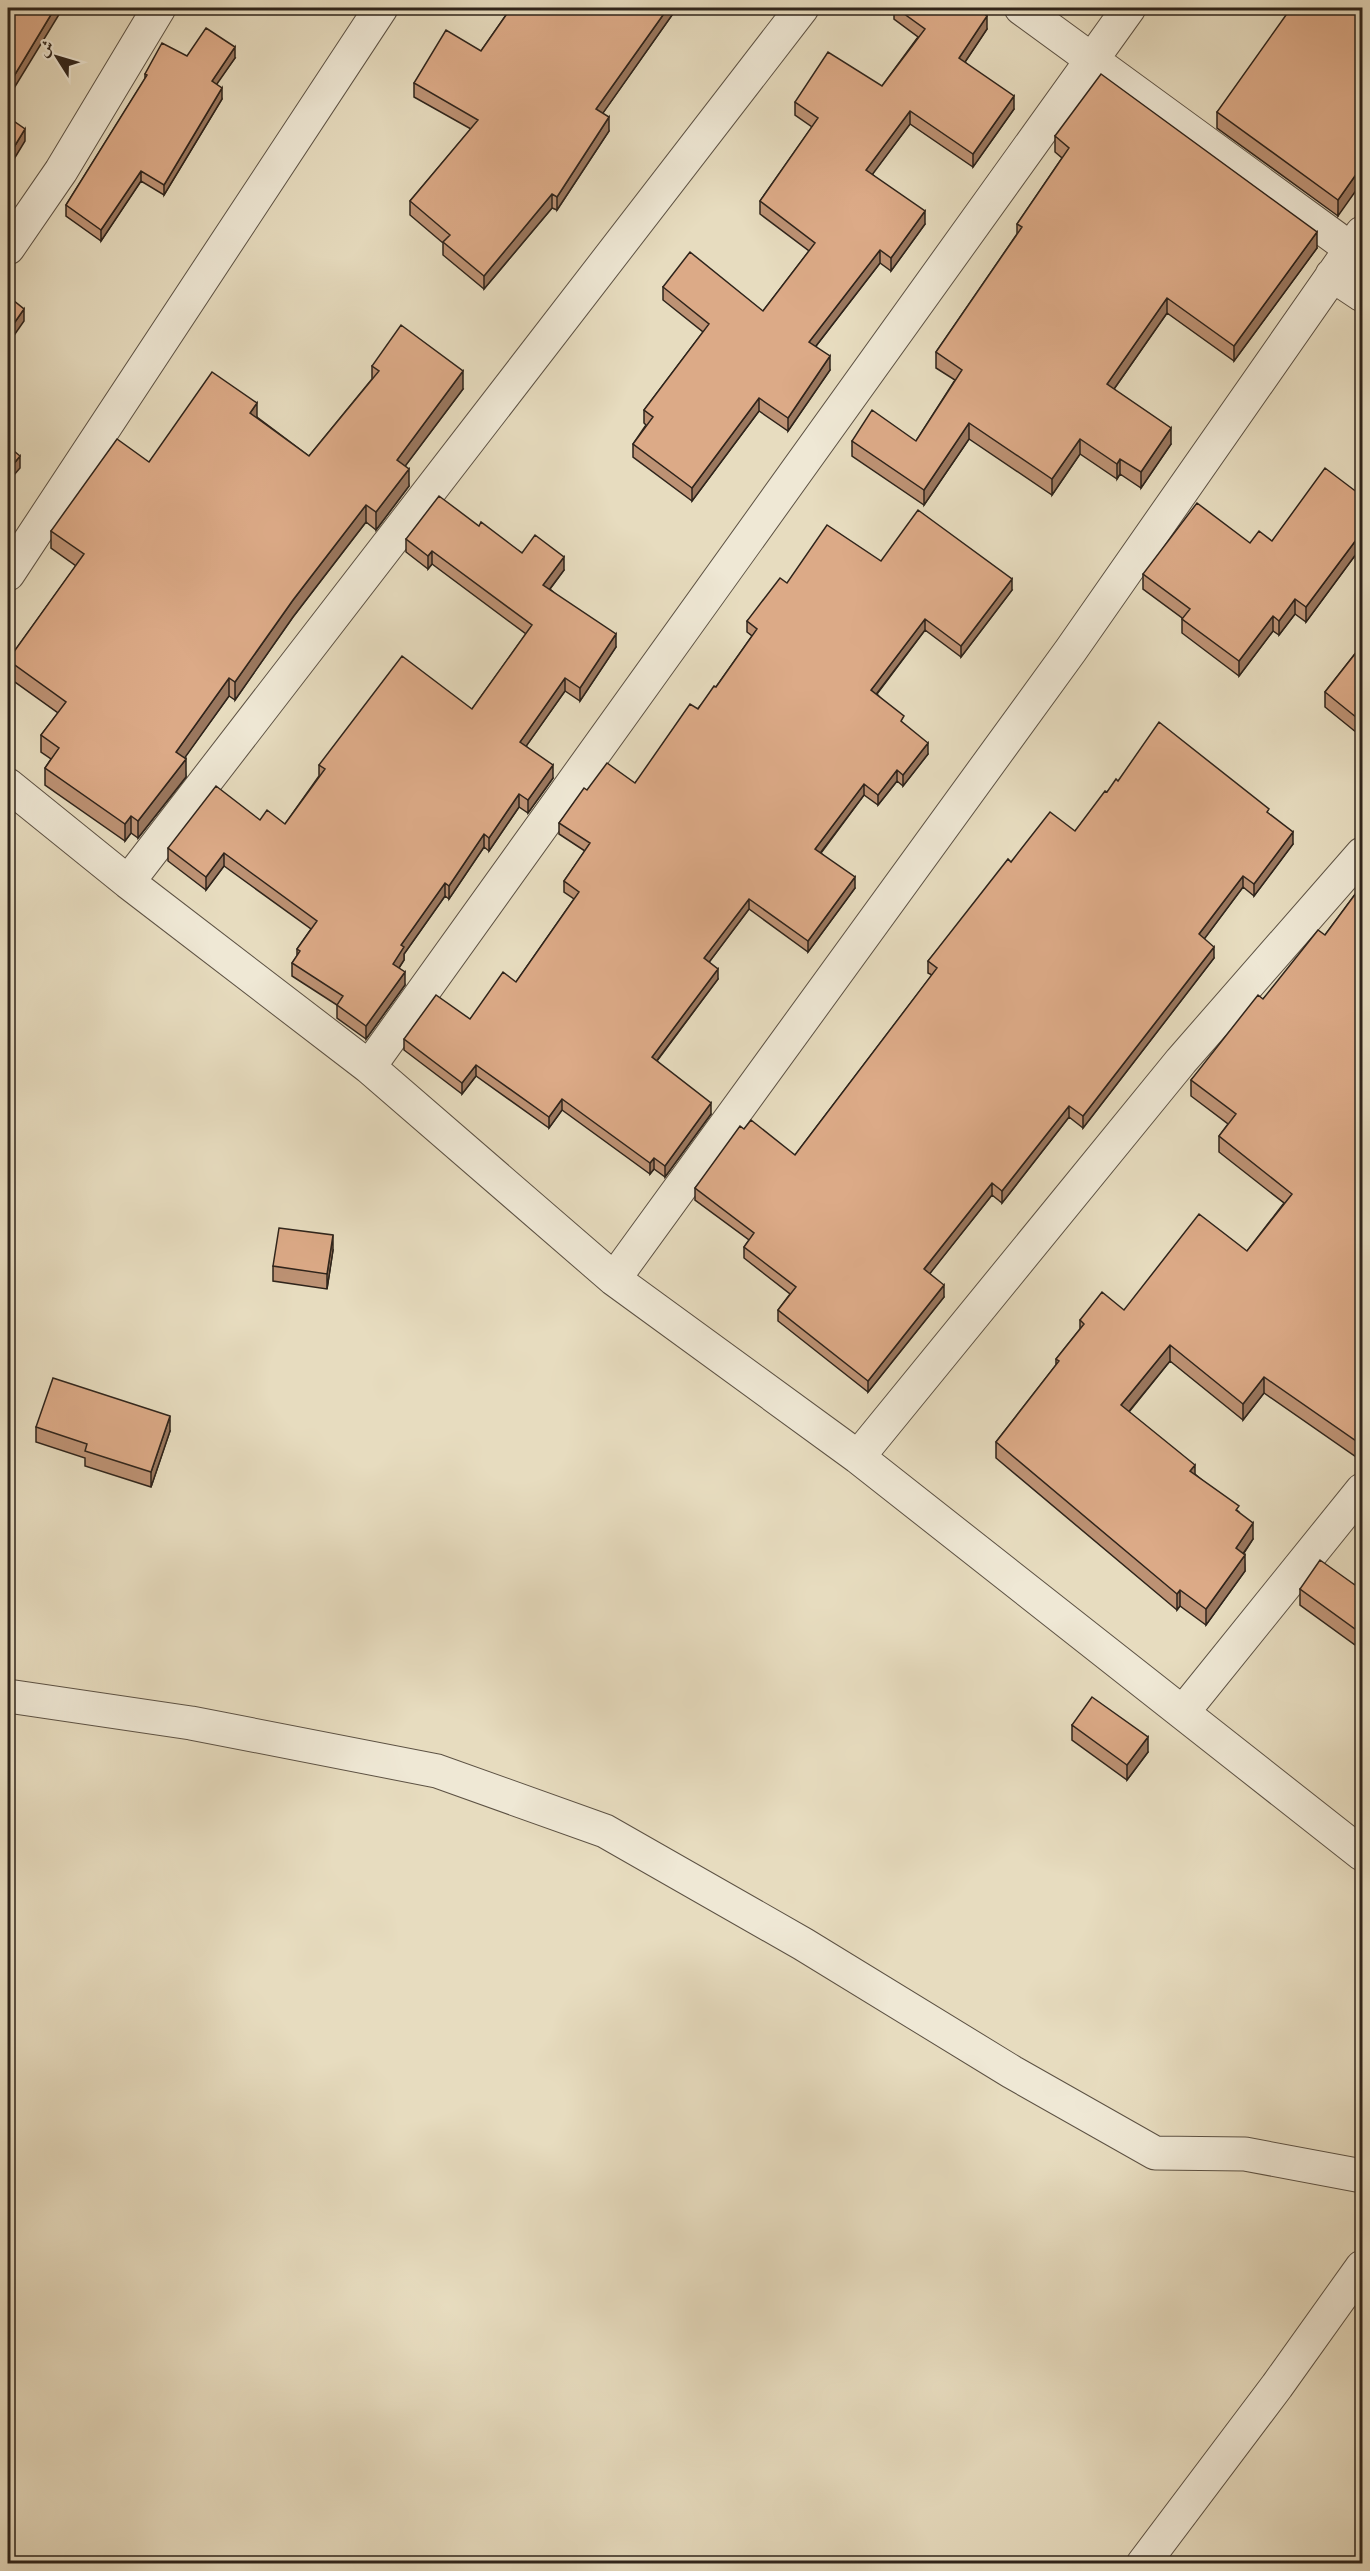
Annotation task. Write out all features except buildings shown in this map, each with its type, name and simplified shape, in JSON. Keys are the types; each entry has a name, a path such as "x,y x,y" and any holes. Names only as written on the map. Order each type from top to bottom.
{"street":[{"path":"8,248 61,171 159,8"},
{"path":"8,574 381,8"},
{"path":"128,882 802,8"},
{"path":"614,1279 1071,650 1357,241 1021,8"},
{"path":"369,1068 1129,8"},
{"path":"1332,275 1362,295"},
{"path":"8,785 128,882 369,1068 614,1279 858,1457 1362,1854"},
{"path":"858,1457 1182,1061 1362,854"},
{"path":"1183,1712 1362,1490"},
{"path":"8,1696 191,1724 437,1771 605,1831 803,1944 1012,2073 1155,2153 1245,2154 1362,2176"},
{"path":"1143,2564 1277,2386 1362,2266"}]}
